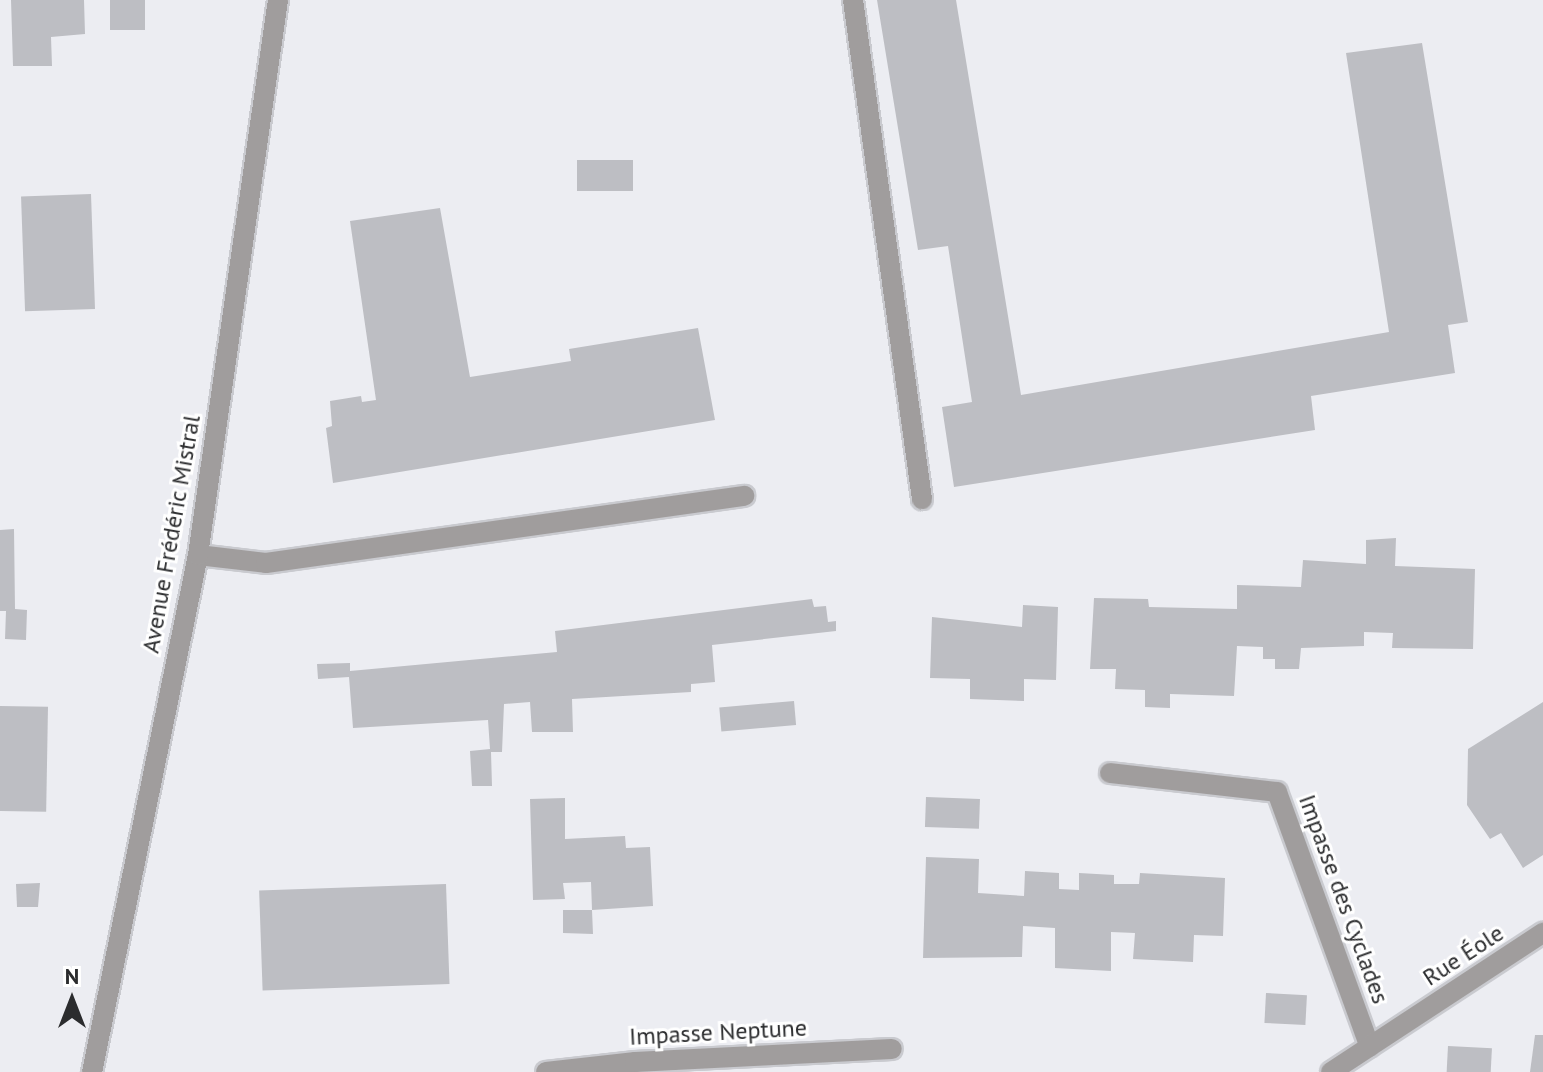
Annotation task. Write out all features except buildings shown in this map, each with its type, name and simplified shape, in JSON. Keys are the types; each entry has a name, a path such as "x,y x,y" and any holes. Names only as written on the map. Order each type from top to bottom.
{"street":[{"name":"Avenue Frédéric Mistral","path":"92,1072 198,555 278,0"},
{"path":"853,0 922,499"},
{"path":"198,555 266,563 744,496"},
{"name":"Impasse des Cyclades","path":"1110,773 1277,792 1370,1047"},
{"name":"Rue Éole","path":"1331,1072 1543,933"},
{"name":"Impasse Neptune","path":"546,1072 635,1062 892,1049"}]}
